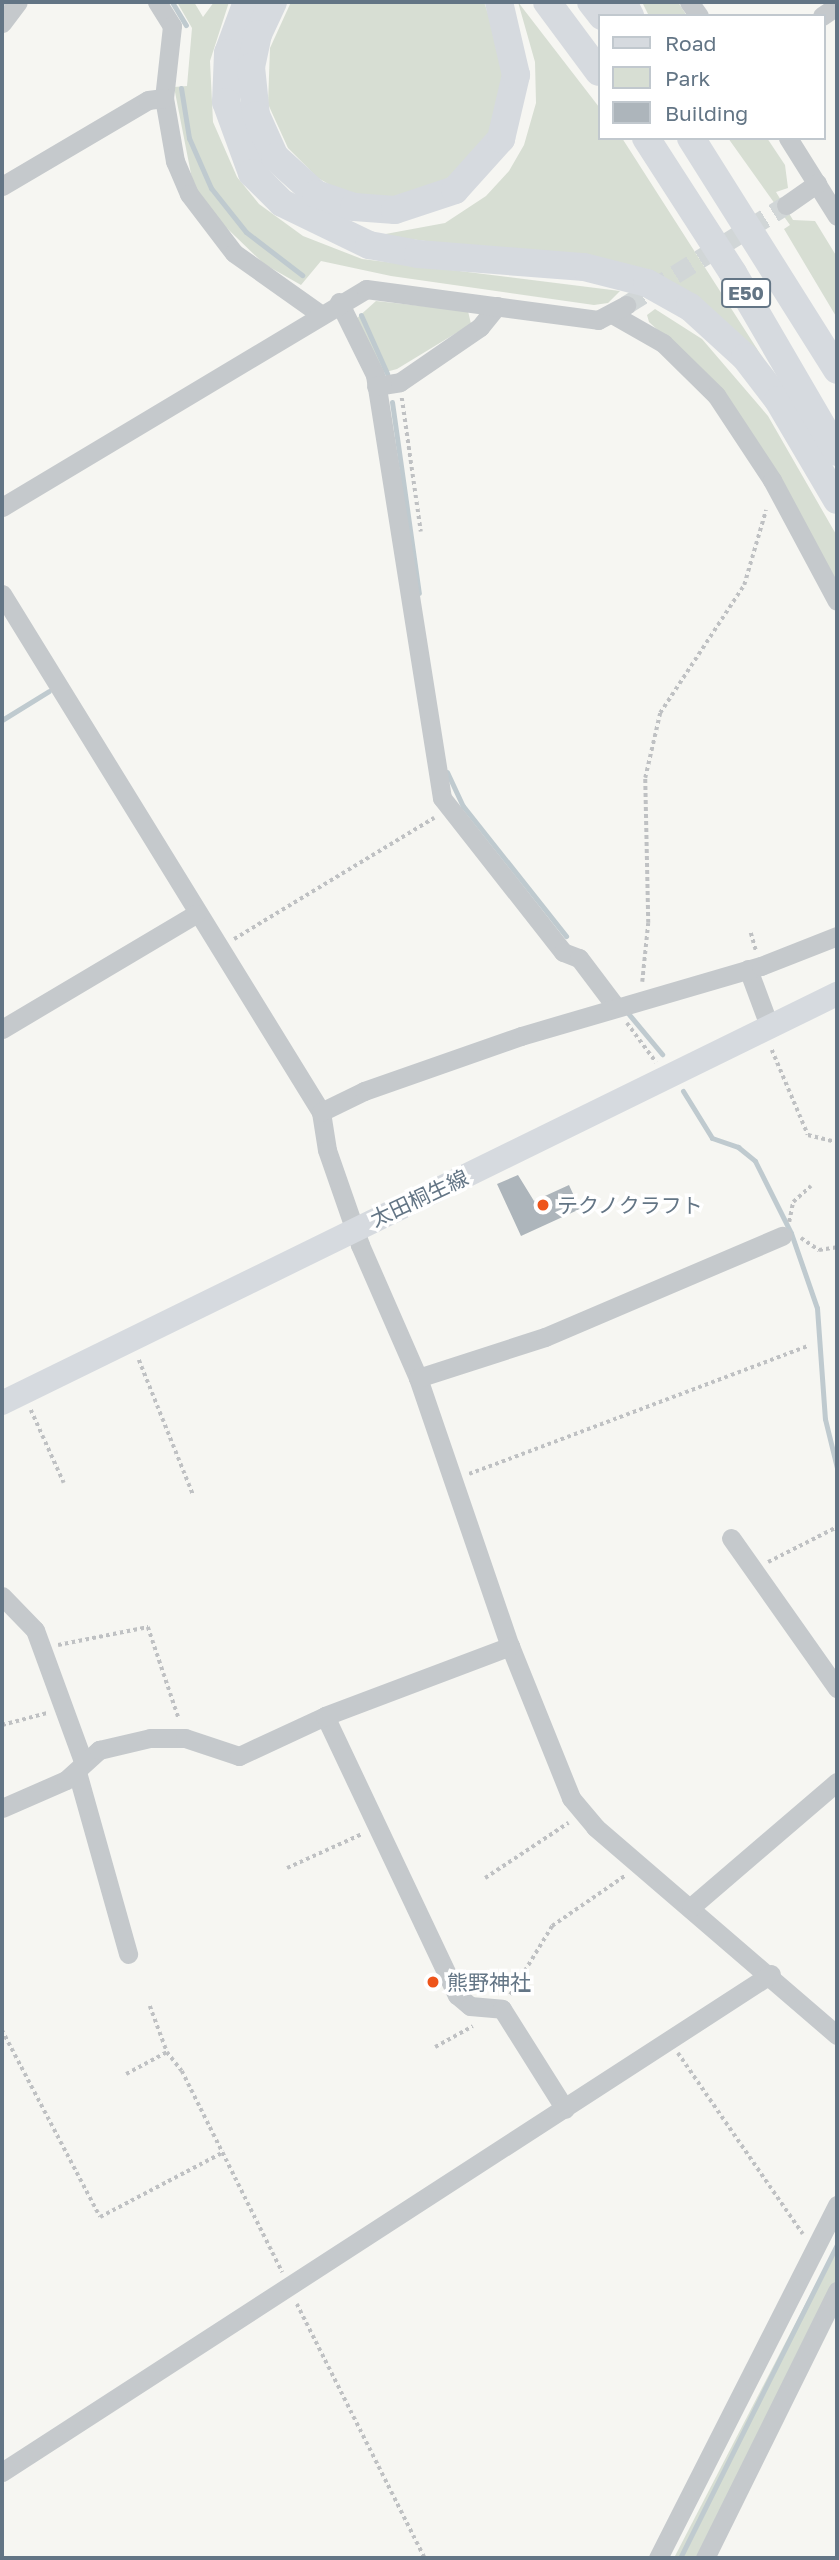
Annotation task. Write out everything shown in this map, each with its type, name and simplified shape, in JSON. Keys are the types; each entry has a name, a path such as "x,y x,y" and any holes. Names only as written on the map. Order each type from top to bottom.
{"highway":[{"path":"247,2 228,53 226,102 252,173 282,203 369,245 584,267 647,283 690,307 745,357 778,400 837,500"},
{"path":"274,2 258,34 251,67 263,134 300,185 333,202 374,210 426,203 455,190 501,138 516,75 499,2"},
{"path":"547,2 598,71"},
{"name":"E50","path":"647,140 733,273 837,452"},
{"name":"E50","path":"692,140 836,368"},
{"path":"710,140 799,286 836,368"}],"main road":[{"name":"太田桐生線","path":"13,1398 355,1229 769,1034 837,994"}],"street":[{"path":"2,23 18,2"},
{"path":"157,2 174,38 164,98 175,161 209,225 234,253 320,314"},
{"path":"2,186 148,100 164,98"},
{"path":"789,140 837,216"},
{"path":"786,205 817,183"},
{"path":"2,507 339,302 366,289 598,320 619,309 663,344 716,395 772,480 837,601"},
{"path":"339,302 371,363 376,386 430,750 448,810 563,952 579,958 616,1007"},
{"path":"376,386 400,382 480,327 497,306"},
{"path":"2,594 196,914 220,948 321,1112 327,1150 355,1229 418,1378 549,1752 583,1812 771,1974 837,2035"},
{"path":"2,1029 196,914"},
{"path":"321,1112 364,1091 616,1007 643,1002 748,969 837,936"},
{"path":"748,969 769,1034"},
{"path":"418,1378 545,1336 784,1235"},
{"path":"731,1538 837,1688"},
{"path":"2,1596 26,1616 65,1708 128,1954"},
{"path":"2,1808 80,1766 99,1749 140,1739 185,1738 239,1756 325,1716 510,1646"},
{"path":"325,1716 457,1995 470,2006 502,2009 565,2109"},
{"path":"691,1907 837,1783"},
{"path":"2,2472 771,1974"},
{"path":"658,2558 837,2205"},
{"path":"705,2558 837,2291"}],"path":[{"path":"643,1002 648,923 645,778 660,713 744,585 772,480"},
{"path":"220,948 448,810"},
{"path":"616,1007 660,1066"},
{"path":"769,1034 808,1135 837,1142"},
{"path":"811,1186 793,1202 784,1235 819,1250 837,1247"},
{"path":"129,1339 192,1494"},
{"path":"454,1476 807,1346"},
{"path":"13,1398 64,1483"},
{"path":"753,1569 837,1527"},
{"path":"42,1649 148,1627 185,1738"},
{"path":"2,1725 65,1708"},
{"path":"485,1878 583,1812"},
{"path":"287,1868 377,1827"},
{"path":"435,2047 502,2009 552,1926 635,1859"},
{"path":"150,2006 167,2052 224,2152 425,2558"},
{"path":"2,2030 100,2217 224,2152"},
{"path":"669,2041 814,2250"},
{"path":"126,2074 167,2052"}],"green space":[{"path":"177,2 194,2 203,17 214,2 229,2 210,61 213,122 237,177 259,204 303,236 362,259 620,291 608,303 594,305 391,276 321,261 301,285 264,264 206,208 192,179 174,87 187,86 192,28"},
{"path":"291,2 484,2 506,66 492,134 455,177 389,201 337,189 318,178 288,148 268,104 270,48"},
{"path":"518,2 598,106 598,140 623,140 768,366 691,299 456,245 380,235 445,223 486,196 509,171 524,145 536,103 535,62"},
{"path":"642,2 678,2 686,14 648,14"},
{"path":"729,140 768,140 785,165 788,188 776,192 793,220 815,221 837,257 837,318 784,229 790,225"},
{"path":"376,301 468,311 471,324 397,369 382,373 356,319"},
{"path":"655,309 702,339 768,416 837,536 837,586 719,386 649,322 647,315"},
{"path":"837,2243 837,2281 700,2558 674,2558"}],"building":[{"name":"テクノクラフト","path":"518,1175 534,1201 569,1185 580,1209 521,1236 497,1184"}],"waterway":[{"path":"172,2 186,25"},
{"path":"181,88 189,138 211,188 246,232 302,275"},
{"path":"361,315 387,373"},
{"path":"392,402 419,593"},
{"path":"2,720 49,691"},
{"path":"447,772 463,806 566,936"},
{"path":"627,1012 662,1054"},
{"path":"683,1091 712,1138 738,1147 755,1161 791,1233 817,1308 825,1419 837,1468"},
{"path":"680,2558 837,2245"}],"tunnel":[{"path":"626,305 786,205"}],"place":[{"name":"テクノクラフト","path":"543,1205"},
{"name":"熊野神社","path":"433,1982"}]}
